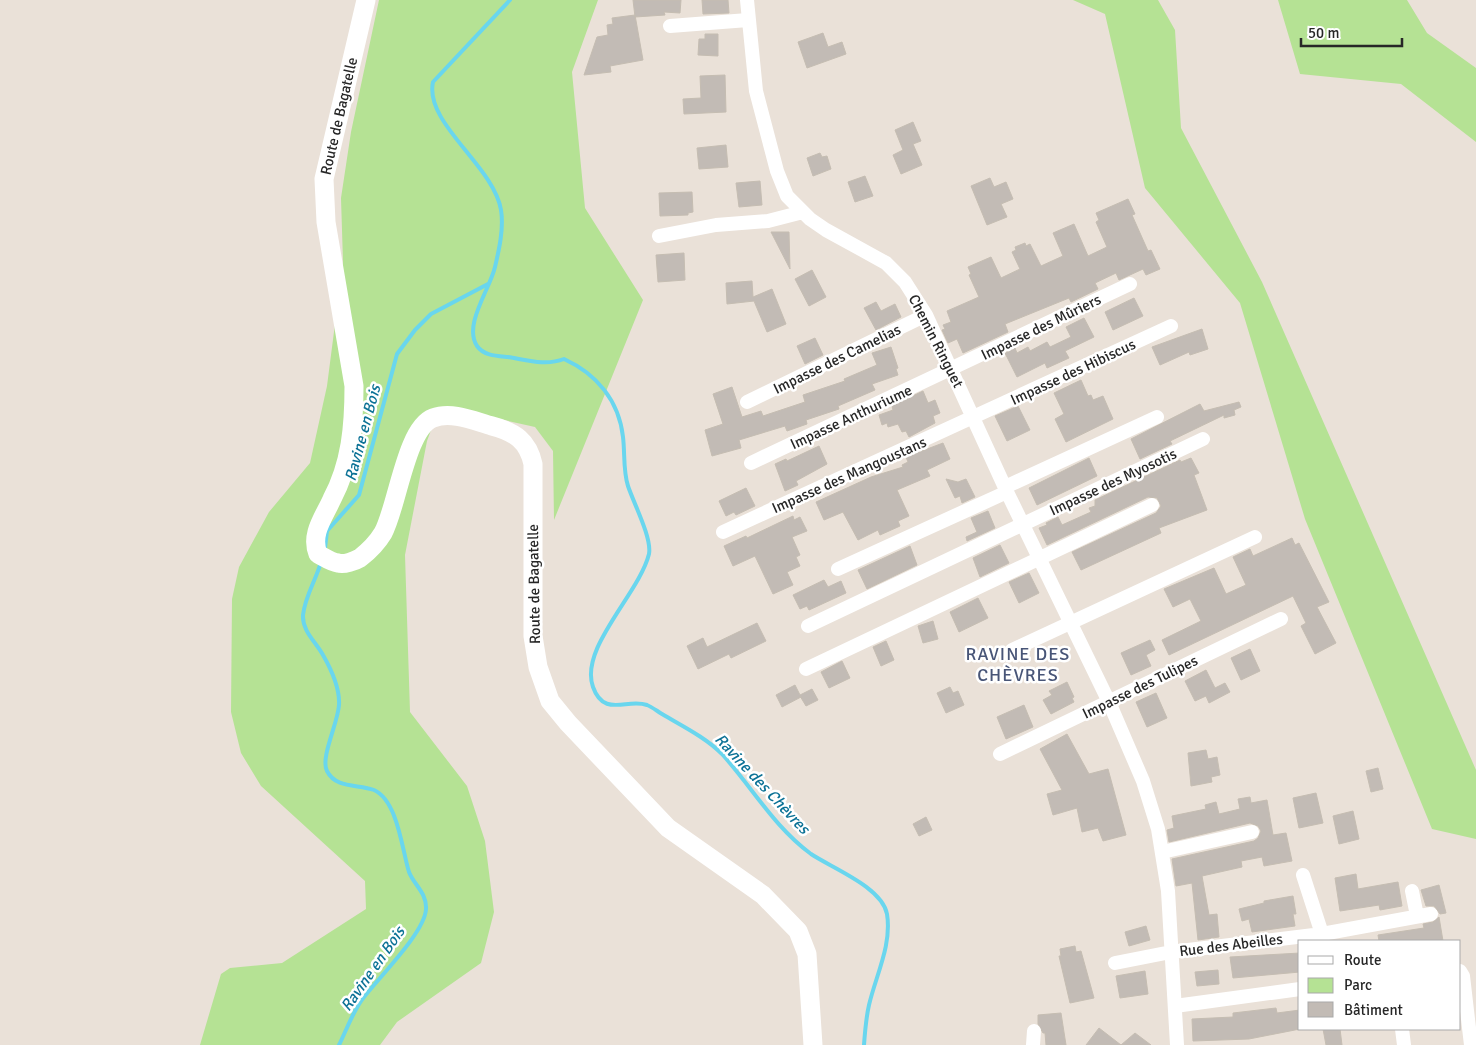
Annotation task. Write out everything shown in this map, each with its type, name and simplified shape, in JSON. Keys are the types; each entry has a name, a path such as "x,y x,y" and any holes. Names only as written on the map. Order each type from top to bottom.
{"main road":[{"name":"Route de Bagatelle","path":"366,0 324,179 326,222 354,386 354,408 352,432 340,483 317,530 314,544 318,554 340,564 356,561 370,550 383,532 409,452 424,422 435,417 451,415 502,429 515,434 526,442 534,464 533,636 538,667 550,701 568,723 668,828 763,895 798,931 807,954 813,1045"}],"street":[{"name":"Chemin Ringuet","path":"747,0 756,91 777,172 788,196 803,212 826,230 886,263 905,282 926,315 1022,525 1109,702 1152,805 1168,891 1170,952 1177,1045"},
{"path":"670,26 748,20"},
{"path":"659,236 716,225 768,221 803,212"},
{"name":"Impasse des Mûriers","path":"952,370 1130,284"},
{"name":"Impasse des Camelias","path":"747,402 926,315"},
{"name":"Impasse des Hibiscus","path":"974,418 1171,326"},
{"name":"Impasse Anthuriume","path":"750,463 952,370"},
{"path":"838,569 1157,417"},
{"name":"Impasse des Mangoustans","path":"724,532 974,418"},
{"name":"Impasse des Myosotis","path":"1022,525 1204,439"},
{"path":"806,669 1152,505"},
{"path":"808,626 1022,525"},
{"path":"1012,650 1255,536"},
{"name":"Impasse des Tulipes","path":"1000,754 1280,618"},
{"path":"1162,852 1252,832"},
{"path":"1303,875 1322,934"},
{"path":"1412,891 1416,916"},
{"name":"Rue des Abeilles","path":"1170,952 1322,934 1431,914"},
{"path":"1115,963 1170,952"},
{"path":"1461,973 1463,976 1471,1045"},
{"path":"1175,1006 1298,989"},
{"path":"1402,1030 1404,1045"}],"green space":[{"path":"379,0 598,0 572,72 585,208 643,300 554,520 553,451 535,427 451,408 434,422 427,441 405,555 410,712 467,786 485,841 494,912 481,963 397,1022 380,1045 200,1045 221,974 230,968 282,963 366,909 365,881 261,786 241,753 231,712 232,599 239,567 269,512 310,463 327,386 343,262 341,198 351,132"},
{"path":"1073,0 1158,0 1175,30 1181,128 1262,282 1476,770 1476,839 1432,829 1305,519 1240,303 1145,188 1105,14"},
{"path":"1278,0 1407,0 1427,33 1476,68 1476,142 1401,84 1300,74"}],"building":[{"path":"633,0 681,0 680,13 664,12 665,15 635,17"},
{"path":"702,0 728,0 729,13 703,14"},
{"path":"635,15 643,60 610,66 611,72 584,75 597,37 608,35 607,25 613,24 612,18"},
{"path":"823,33 828,47 842,42 846,54 807,68 798,42"},
{"path":"705,34 718,34 718,56 698,55 699,39 705,39"},
{"path":"725,75 726,112 684,114 683,99 701,98 700,76"},
{"path":"913,122 921,141 913,144 922,165 901,174 893,155 903,150 895,130"},
{"path":"726,145 728,167 699,169 697,148"},
{"path":"820,153 822,157 827,156 831,169 813,176 807,158"},
{"path":"865,176 873,196 855,202 848,182"},
{"path":"990,178 994,187 1006,182 1013,199 1001,204 1007,217 987,225 971,186"},
{"path":"760,181 762,205 739,207 736,183"},
{"path":"692,192 693,212 688,213 688,215 660,216 659,193"},
{"path":"1128,199 1135,214 1132,215 1148,251 1151,250 1160,269 1146,275 1143,269 1119,280 1116,273 1095,283 1098,289 1071,302 1069,298 1005,324 1008,332 963,353 957,339 948,343 942,330 945,329 943,325 951,322 947,311 979,297 969,275 971,274 968,267 991,257 1001,278 1020,269 1012,252 1016,250 1015,247 1025,243 1026,246 1030,244 1041,266 1063,256 1053,233 1074,224 1088,256 1107,247 1096,222 1099,220 1096,213"},
{"path":"771,232 789,232 790,269"},
{"path":"684,253 685,280 658,282 656,255"},
{"path":"812,270 826,297 809,306 795,279"},
{"path":"752,281 753,297 772,289 786,324 767,332 754,301 727,304 726,283"},
{"path":"1134,298 1143,316 1113,330 1105,312"},
{"path":"876,302 881,311 895,304 901,317 876,330 864,308"},
{"path":"1084,318 1094,337 1065,351 1069,358 1047,368 1045,363 1017,377 1005,353 1015,348 1017,353 1028,347 1030,351 1047,342 1050,347 1071,337 1066,327"},
{"path":"1202,329 1208,349 1190,355 1189,352 1160,365 1152,347"},
{"path":"815,338 823,355 805,364 797,346"},
{"path":"891,347 898,368 896,369 898,375 872,384 875,390 838,406 839,409 806,420 807,424 787,431 785,426 739,440 741,448 712,456 705,430 723,424 713,394 732,387 742,417 761,411 763,416 805,402 803,395 845,381 844,379 877,365 872,353"},
{"path":"1081,380 1088,396 1091,395 1093,400 1103,396 1113,419 1066,442 1055,419 1064,414 1054,393"},
{"path":"923,391 928,403 935,400 940,413 933,416 935,423 909,437 906,431 902,432 898,424 888,427 887,423 882,425 879,415 893,410 892,406"},
{"path":"1239,402 1241,407 1234,410 1235,415 1224,418 1224,415 1170,441 1172,444 1140,459 1131,439 1200,404 1204,411"},
{"path":"1018,406 1030,430 1007,441 995,416"},
{"path":"943,443 950,459 927,470 930,476 897,490 909,516 898,521 900,526 880,535 878,530 858,540 843,512 824,520 816,502 871,477 903,467 902,465 908,462 906,457"},
{"path":"819,446 827,464 796,481 798,485 785,491 775,464 786,459 787,461"},
{"path":"1089,458 1097,476 1037,505 1029,488"},
{"path":"1191,458 1199,473 1194,475 1207,510 1159,528 1161,533 1081,570 1072,552 1156,513 1161,506 1157,498 1148,497 1047,545 1039,528 1047,525 1046,523 1058,517 1062,525 1091,512 1089,508 1095,506 1095,500 1180,460 1181,462"},
{"path":"946,479 958,482 966,479 975,497 962,503 960,496 955,498"},
{"path":"746,488 755,506 736,515 734,512 726,516 719,501"},
{"path":"988,511 995,528 967,541 966,537 977,532 971,518"},
{"path":"793,516 794,520 800,517 807,531 792,537 800,555 796,557 800,566 787,572 793,585 773,594 755,556 733,566 724,546 746,536 747,538"},
{"path":"1292,538 1295,545 1299,543 1329,602 1317,607 1336,643 1315,654 1301,626 1306,623 1293,596 1169,655 1162,640 1201,621 1190,599 1173,607 1164,589 1214,568 1226,594 1246,585 1233,557 1250,549 1253,556"},
{"path":"1000,545 1009,563 980,577 973,558"},
{"path":"910,546 917,565 867,589 858,570"},
{"path":"1029,573 1039,593 1019,603 1009,582"},
{"path":"824,580 828,587 841,581 846,593 809,610 807,606 800,609 793,595"},
{"path":"978,598 988,618 959,632 950,612"},
{"path":"933,621 938,639 923,643 918,626"},
{"path":"757,623 766,641 731,658 729,654 698,669 687,646 703,638 707,647"},
{"path":"1150,640 1155,650 1146,655 1151,666 1131,675 1121,653"},
{"path":"886,641 894,660 881,666 873,647"},
{"path":"1250,649 1260,671 1241,680 1231,658"},
{"path":"842,661 850,678 829,688 821,672"},
{"path":"1206,670 1215,688 1225,683 1230,692 1209,703 1206,696 1195,701 1185,681"},
{"path":"1067,682 1074,697 1072,698 1074,702 1051,714 1043,700 1052,695 1049,691"},
{"path":"795,685 800,695 812,689 818,700 806,706 801,697 782,707 776,695"},
{"path":"950,687 953,693 958,691 964,705 946,713 937,693"},
{"path":"1156,693 1167,718 1147,727 1136,702"},
{"path":"1024,705 1033,727 1006,739 997,717"},
{"path":"1067,734 1089,774 1108,769 1126,835 1103,841 1098,828 1082,832 1077,808 1053,815 1047,794 1062,790 1040,749"},
{"path":"1206,750 1208,759 1217,757 1220,775 1211,777 1212,782 1191,786 1188,753"},
{"path":"1378,768 1383,789 1371,792 1366,771"},
{"path":"1316,793 1323,823 1299,828 1293,798"},
{"path":"1250,797 1251,803 1267,800 1273,835 1286,833 1292,861 1264,866 1262,857 1241,861 1242,867 1202,876 1209,915 1217,914 1219,937 1198,940 1192,883 1176,886 1172,859 1254,841 1258,838 1261,831 1258,826 1250,823 1169,842 1167,830 1174,828 1172,816 1206,809 1205,805 1216,802 1219,814 1240,809 1238,799"},
{"path":"1353,811 1359,839 1339,844 1333,816"},
{"path":"926,817 932,830 919,836 913,824"},
{"path":"1356,874 1358,889 1398,882 1402,906 1380,910 1379,905 1340,911 1335,878"},
{"path":"1439,885 1446,913 1440,914 1434,906 1426,906 1421,890"},
{"path":"1293,896 1296,914 1293,914 1295,926 1252,932 1249,919 1242,921 1239,909 1264,903 1264,901"},
{"path":"1439,917 1443,940 1379,940 1378,935 1424,928 1423,924 1433,922"},
{"path":"1146,926 1150,940 1129,946 1125,932"},
{"path":"1075,946 1076,952 1081,951 1094,998 1070,1003 1059,956 1061,956 1060,949"},
{"path":"1298,953 1298,972 1233,978 1230,957"},
{"path":"1218,970 1219,984 1197,986 1195,972"},
{"path":"1145,971 1148,994 1120,998 1116,976"},
{"path":"1276,1008 1277,1013 1298,1010 1298,1029 1249,1039 1193,1041 1192,1019 1233,1017 1233,1013"},
{"path":"1061,1013 1066,1045 1046,1045 1045,1033 1043,1033 1038,1024 1038,1015"},
{"path":"1099,1028 1121,1045 1086,1045"},
{"path":"1323,1030 1340,1030 1342,1045 1326,1045"},
{"path":"1135,1033 1151,1045 1121,1045"}],"waterway":[{"name":"Ravine des Chèvres","path":"510,0 433,82 433,97 439,113 486,177 496,194 501,210 501,231 495,267 475,318 473,328 477,346 483,352 491,355 529,361 550,362 564,359 587,372 611,400 621,424 626,480 648,539 649,554 643,570 602,638 594,655 591,672 593,687 603,702 617,705 639,703 647,705 708,742 722,754 786,832 811,854 866,887 883,904 887,914 887,937 869,1005 864,1045"},
{"name":"Ravine en Bois","path":"325,548 327,531 359,495 397,354 415,330 431,314 488,284"},
{"name":"Ravine en Bois","path":"321,562 306,601 303,621 326,661 338,692 338,712 327,749 325,765 331,777 336,781 374,790 389,804 398,827 409,872 426,903 424,919 418,931 358,1006 339,1045"}],"district":[{"name":"RAVINE DES CHÈVRES","path":"1018,664"}]}
